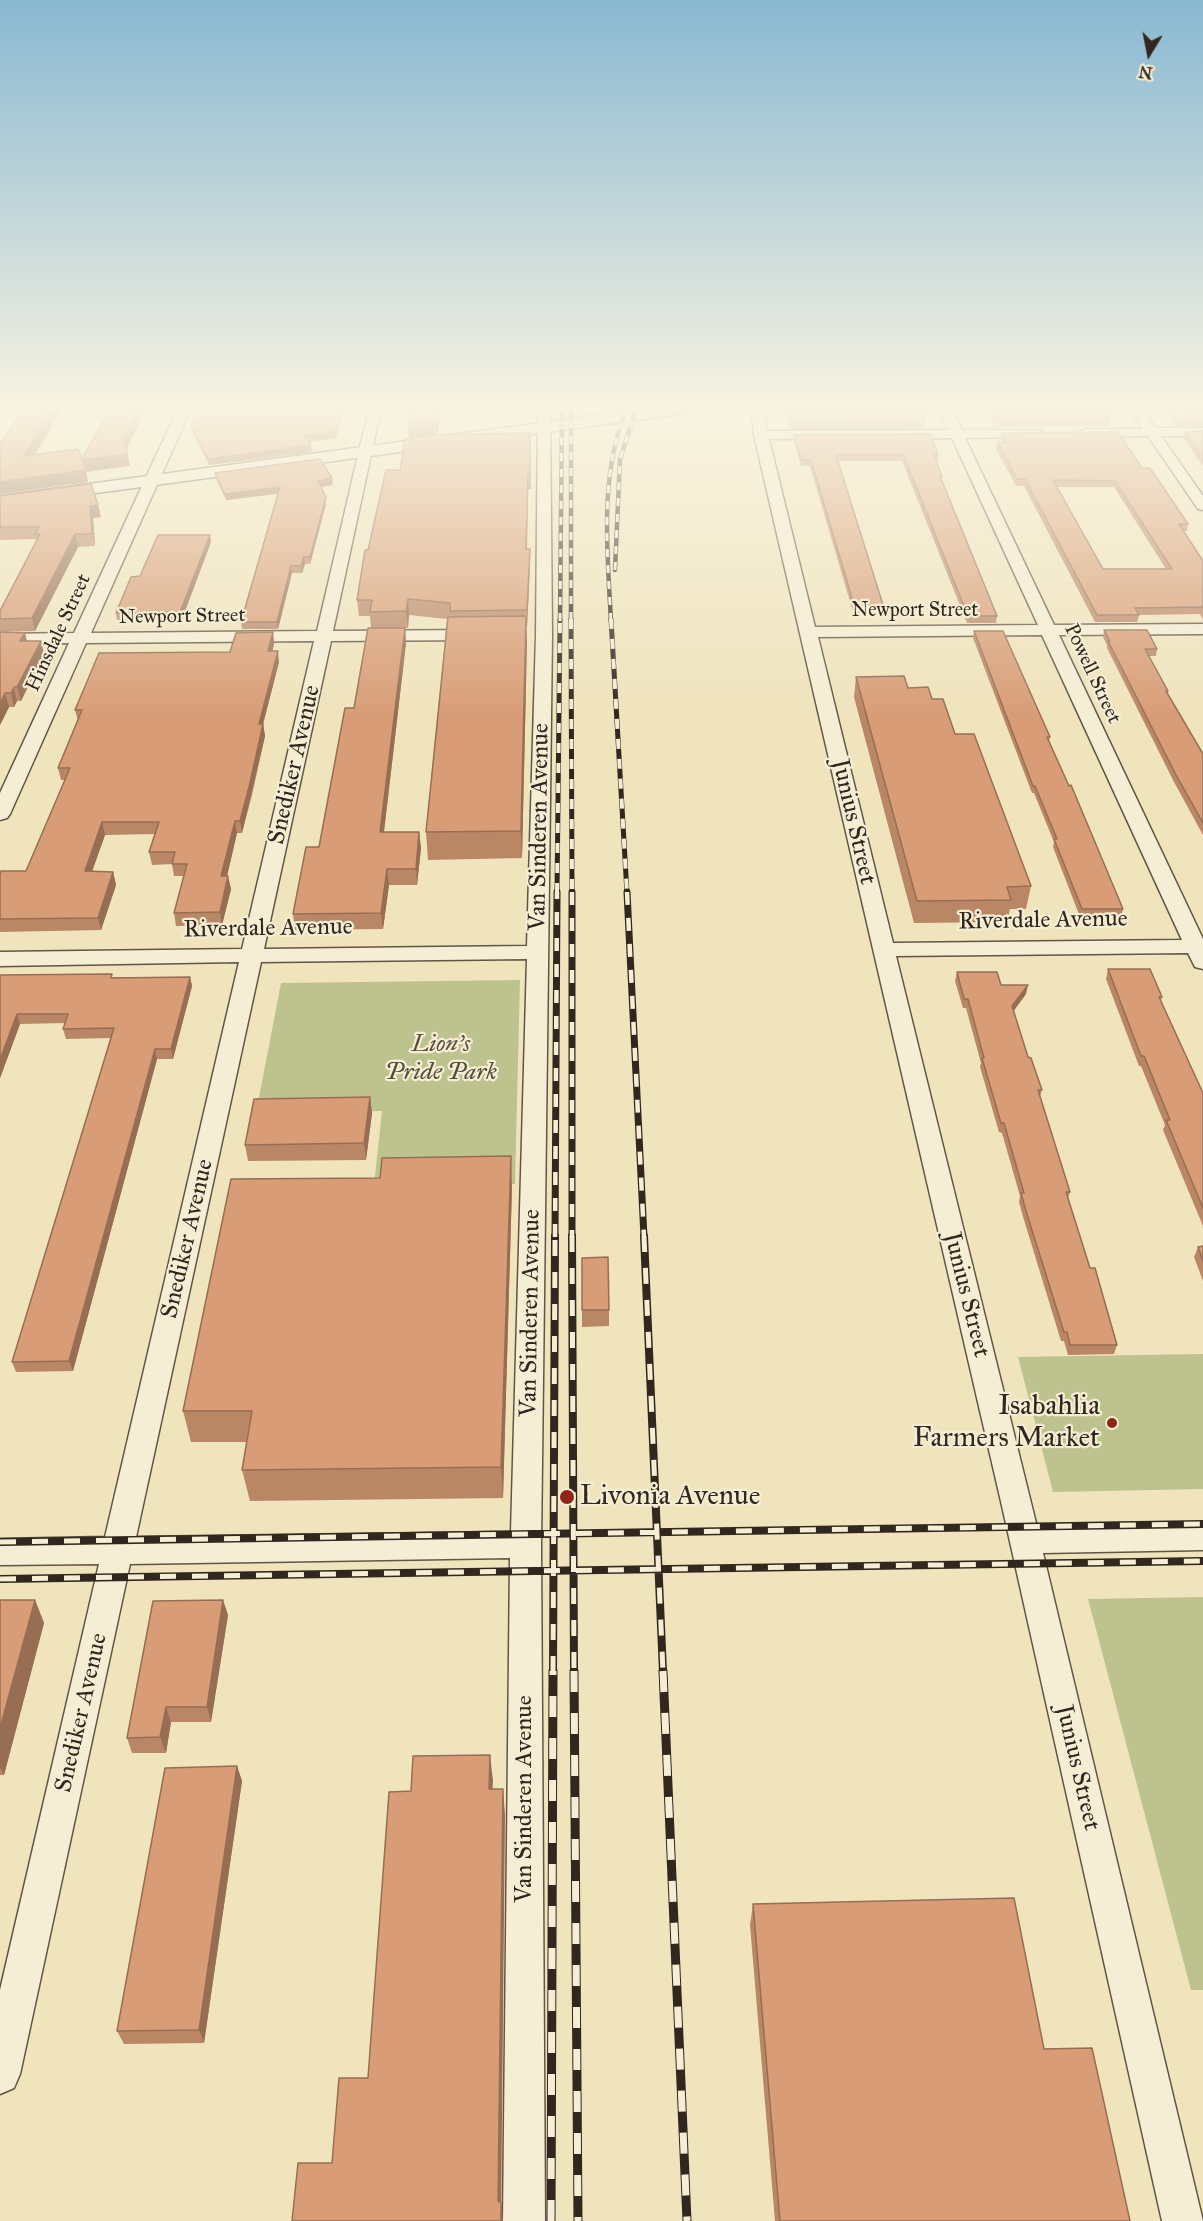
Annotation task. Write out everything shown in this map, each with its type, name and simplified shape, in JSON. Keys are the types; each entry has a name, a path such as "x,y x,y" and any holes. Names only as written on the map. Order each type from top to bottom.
{"street":[{"name":"Hinsdale Street","path":"0,814 140,508"},
{"name":"Snediker Avenue","path":"0,2074 353,508"},
{"name":"Van Sinderen Avenue","path":"524,2221 526,1545 538,952 537,634 541,508"},
{"name":"Junius Street","path":"778,508 1025,1540 1183,2221"},
{"name":"Powell Street","path":"991,508 1200,951"},
{"name":"Newport Street","path":"808,632 1203,629"},
{"name":"Newport Street","path":"0,639 496,635"},
{"name":"Riverdale Avenue","path":"883,950 1200,951"},
{"name":"Riverdale Avenue","path":"0,959 538,952"},
{"path":"1025,1540 1203,1537"},
{"path":"0,1552 526,1545"}],"green space":[{"name":"Lion's Pride Park","path":"520,980 515,1184 374,1185 382,1111 256,1113 281,983"},
{"path":"1203,1354 1203,1489 1053,1492 1018,1357"},
{"path":"1203,1597 1203,1990 1191,1990 1088,1599"}],"building":[{"path":"0,508 90,508 92,534 75,534 32,618 0,619 0,611 40,534 35,534 39,527 0,527"},
{"path":"274,508 323,508 310,557 304,557 301,566 291,566 277,622 241,622"},
{"path":"378,508 527,508 526,549 530,549 527,610 450,611 450,603 408,599 406,611 370,612 372,600 357,600 365,550 368,550"},
{"path":"825,508 853,508 884,608 855,608"},
{"path":"925,508 953,508 997,616 968,616"},
{"path":"1040,508 1069,508 1103,569 1172,569 1132,508 1177,508 1188,524 1179,524 1203,561 1203,608 1135,608 1139,615 1097,615"},
{"path":"158,535 210,535 180,612 116,613 131,577 140,576"},
{"path":"526,616 521,831 426,832 448,617"},
{"path":"368,628 405,628 380,832 419,832 416,869 387,869 381,913 293,914 306,847 319,847 345,708 354,708"},
{"path":"1104,630 1147,630 1157,649 1145,649 1168,691 1166,691 1203,754 1203,823 1176,775"},
{"path":"974,631 1003,631 1123,909 1082,909 1054,839 1057,839 1035,786 1033,786"},
{"path":"0,632 25,633 20,641 41,641 17,687 14,687 11,693 5,693 0,704"},
{"path":"273,632 268,651 278,651 259,724 263,724 250,783 240,821 235,821 221,876 228,876 220,912 174,913 187,864 172,864 175,852 149,852 159,822 102,822 85,871 113,872 98,918 0,919 1,871 26,871 70,768 58,768 82,710 75,710 99,653 230,652 236,633"},
{"path":"904,676 908,688 928,687 932,699 943,699 955,734 974,734 1031,886 1007,887 1011,900 917,901 856,677"},
{"path":"1108,969 1150,969 1162,997 1159,997 1203,1093 1203,1208 1166,1120 1170,1120 1144,1056 1141,1056"},
{"path":"957,972 997,972 1001,985 1028,985 1012,1006 1028,1057 1031,1058 1042,1090 1038,1090 1070,1192 1066,1192 1090,1268 1095,1268 1117,1345 1070,1345 1067,1332 1064,1332 1026,1211 1021,1193 1024,1193 982,1058 984,1058 968,999 964,999"},
{"path":"112,974 111,978 190,977 171,1049 155,1049 69,1361 12,1362 114,1028 63,1029 68,1014 17,1014 0,1060 0,975"},
{"path":"370,1097 364,1143 245,1145 254,1099"},
{"path":"511,1156 501,1467 242,1470 252,1411 183,1411 231,1179 380,1178 382,1158"},
{"path":"1203,1246 1203,1261 1198,1247"},
{"path":"608,1257 609,1310 582,1310 582,1258"},
{"path":"0,1600 35,1600 0,1728"},
{"path":"223,1600 207,1707 166,1707 160,1737 127,1738 153,1601"},
{"path":"490,1755 489,1789 503,1789 498,2201 501,2203 501,2221 292,2221 298,2163 332,2163 339,2078 368,2078 389,1792 411,1791 413,1756"},
{"path":"237,1766 199,2030 117,2031 165,1768"},
{"path":"1014,1898 1044,2049 1092,2048 1130,2221 780,2221 753,1904"}],"railway":[{"path":"560,621 561,508"},
{"path":"571,508 571,619"},
{"path":"607,508 611,621"},
{"path":"615,570 618,508"},
{"path":"557,893 560,619"},
{"path":"571,619 572,893"},
{"path":"611,619 627,893"},
{"path":"555,1237 557,892"},
{"path":"627,892 644,1237"},
{"path":"572,893 572,1236"},
{"path":"554,1534 555,1236"},
{"path":"572,1236 573,1533"},
{"path":"644,1236 657,1532"},
{"path":"657,1532 1203,1524"},
{"path":"573,1533 657,1532"},
{"path":"657,1532 659,1569"},
{"path":"554,1534 573,1533"},
{"path":"573,1533 574,1570"},
{"path":"0,1542 554,1534"},
{"path":"553,1571 554,1534"},
{"path":"659,1569 1203,1561"},
{"path":"574,1570 659,1569"},
{"path":"659,1569 663,1672"},
{"path":"553,1571 574,1570"},
{"path":"574,1570 574,1672"},
{"path":"0,1579 553,1571"},
{"path":"553,1571 553,1672"},
{"path":"551,2221 553,1671"},
{"path":"574,1671 578,2221"},
{"path":"663,1671 687,2221"}],"place":[{"name":"Isabahlia Farmers Market","path":"1112,1423"},
{"name":"Livonia Avenue","path":"567,1497"}]}
